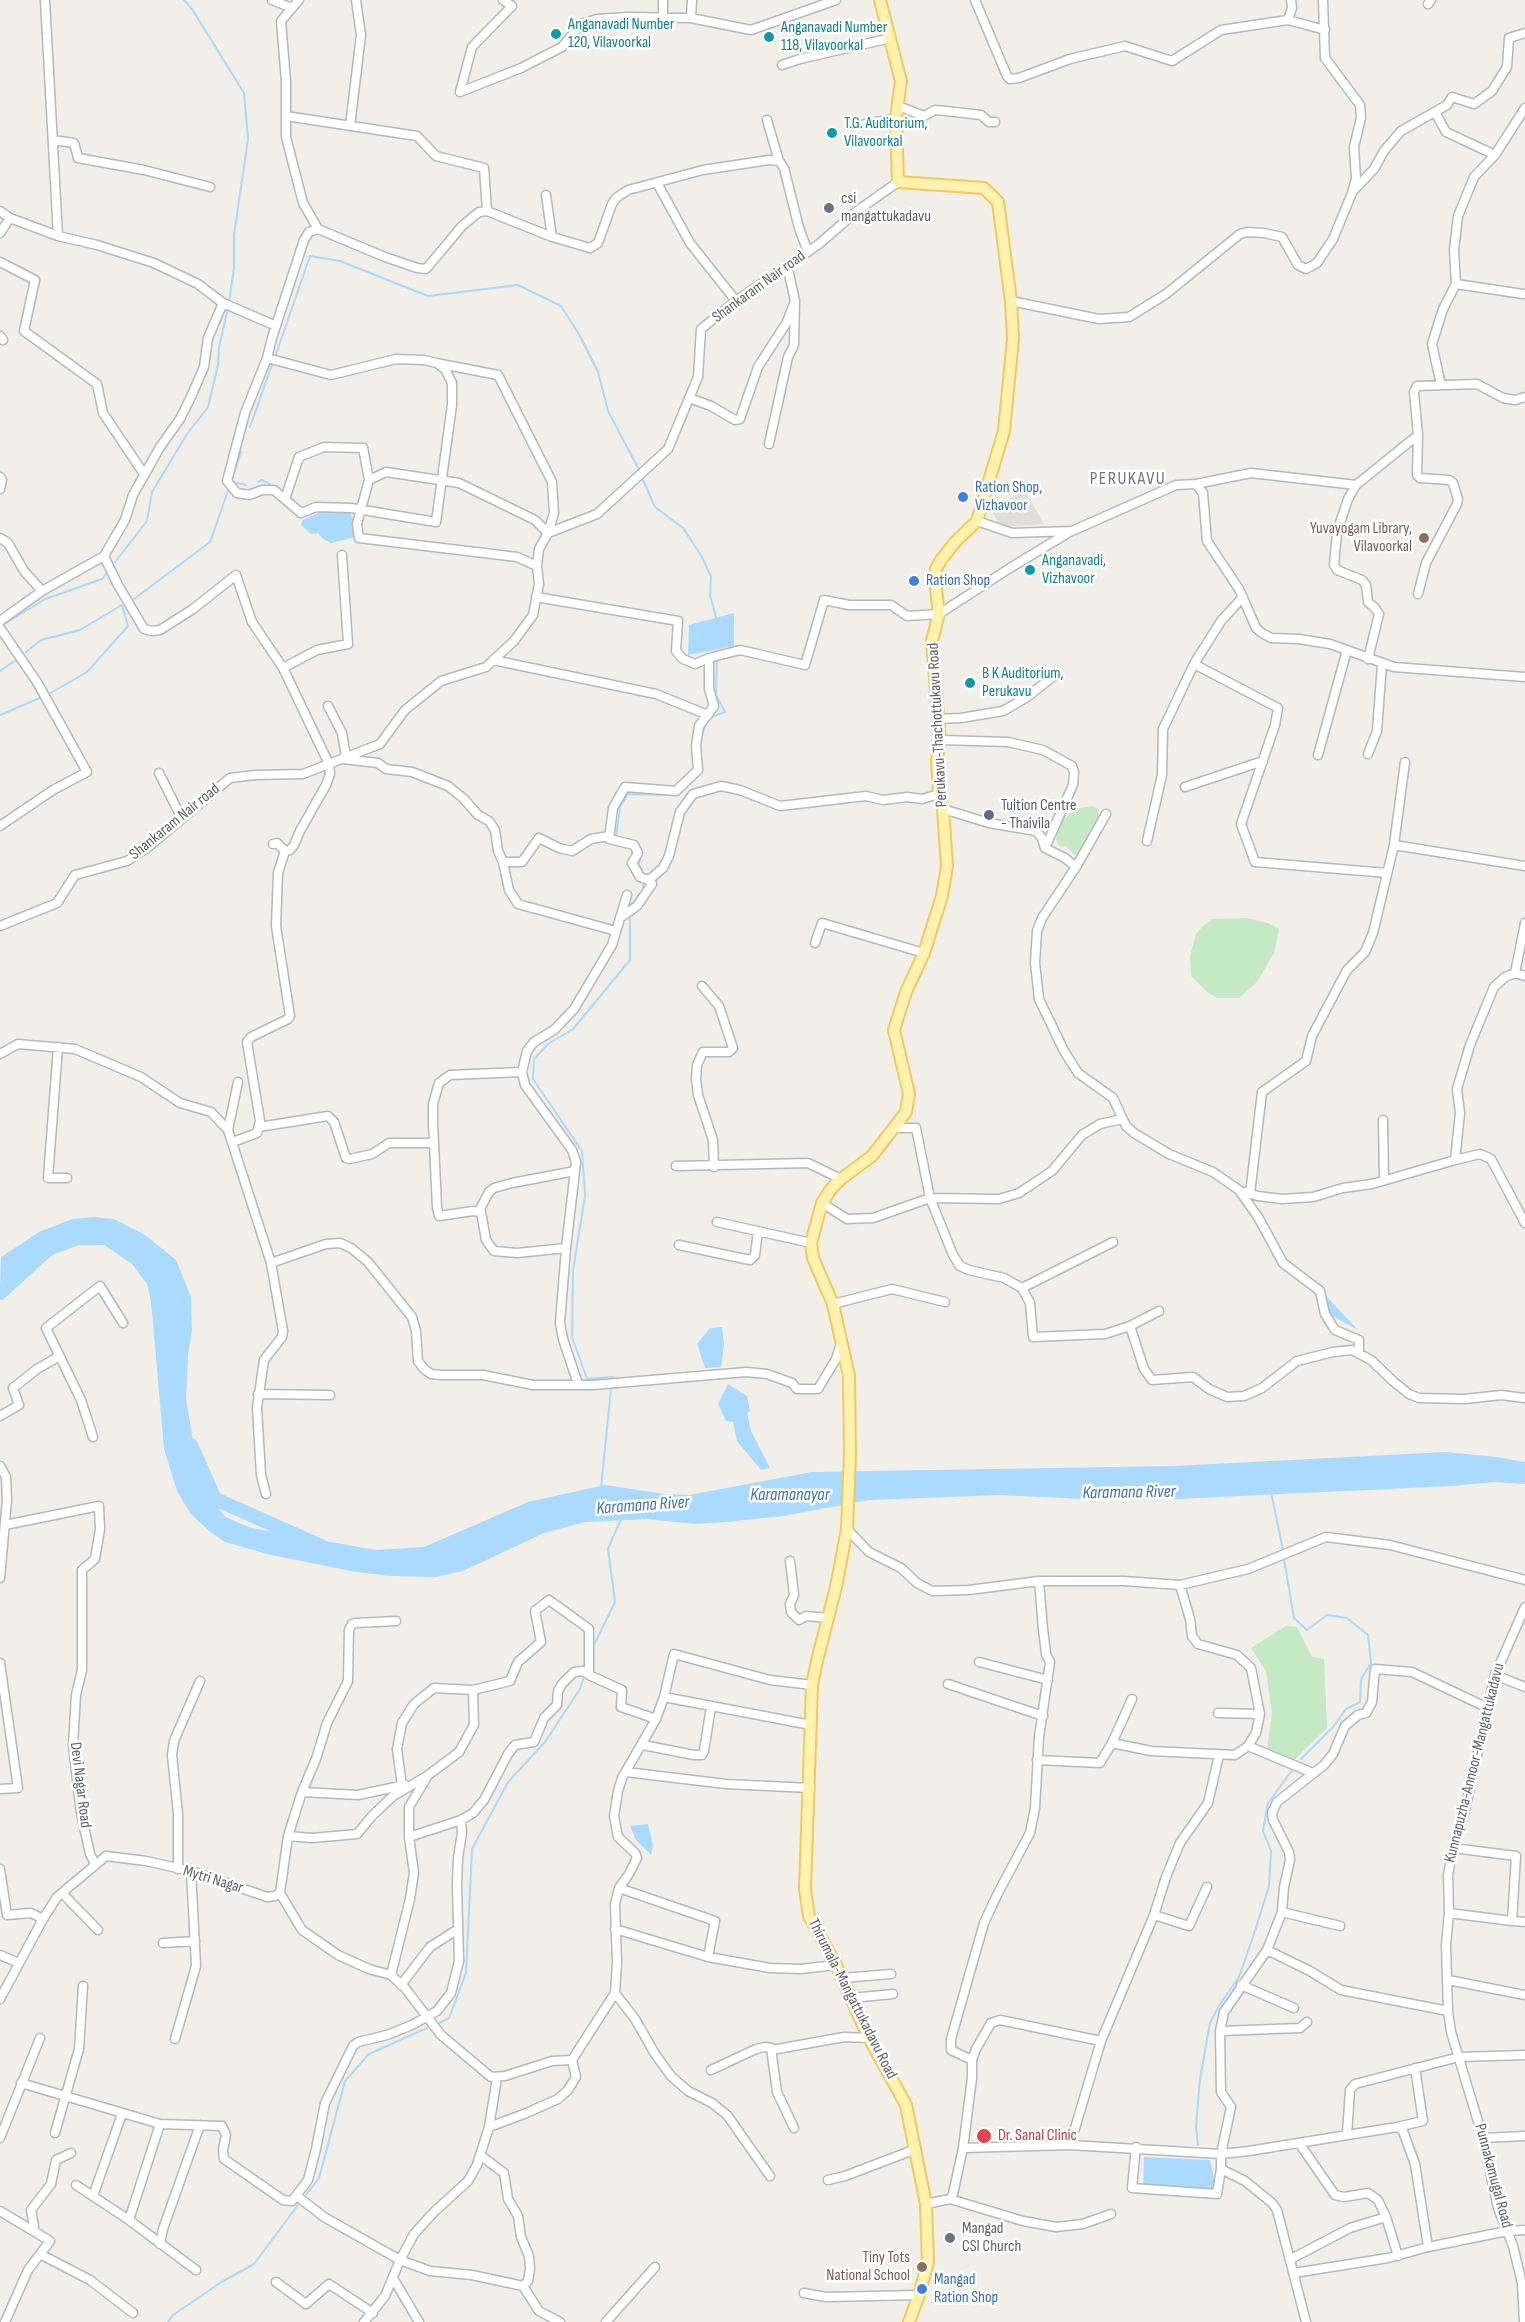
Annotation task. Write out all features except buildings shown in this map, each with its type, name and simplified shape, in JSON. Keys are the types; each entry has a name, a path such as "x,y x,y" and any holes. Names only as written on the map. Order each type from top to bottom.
{"main road":[{"path":"880,0 901,81 896,118 898,182"},
{"name":"Perukavu-Thachottukavu Road","path":"893,1128 906,1112 909,1094 894,1030 906,992 924,953 942,896 947,866 943,809 939,794 937,760 940,740 932,641 939,615 936,569 956,541 977,521 1004,431 1013,339 1011,301 998,202 984,188 898,182"},
{"path":"811,1243 822,1203 831,1189 872,1156 893,1128"},
{"name":"Thirumala-Mangattukadavu Road","path":"811,1243 813,1258 833,1304 849,1376 850,1455 847,1529 837,1587 812,1685 805,1889 809,1916 836,1965 869,2038 906,2104 926,2204 928,2262 909,2322"}],"street":[{"path":"45,0 58,236"},
{"path":"272,0 292,8"},
{"path":"299,0 281,21 286,81 286,137 303,203 318,229 417,268 426,269 462,226 479,212 487,211 552,237 590,249 598,243 612,204 616,198 628,190 703,170 769,160 779,161"},
{"path":"350,126 361,35 356,0"},
{"path":"503,0 512,6 472,47 460,92 521,68 562,47 581,24 597,19 663,16 691,18 751,30 836,0"},
{"path":"663,0 663,16"},
{"path":"691,18 692,0"},
{"path":"975,0 1010,79 1019,78 1070,59 1125,46 1172,61 1221,30 1288,20 1324,30"},
{"path":"1288,20 1292,8 1291,0"},
{"path":"1011,301 1100,319 1129,317 1166,294 1240,234 1247,232 1264,232 1282,237 1298,265 1306,269 1317,263 1333,239 1352,193 1356,179 1354,147 1361,118 1360,105 1325,58 1323,0"},
{"path":"1352,193 1374,169 1384,151 1401,131 1447,105 1452,97 1474,104 1492,91 1507,67 1509,38 1525,33"},
{"path":"782,65 891,38"},
{"path":"898,106 924,116 934,110 946,111 981,115 990,122 995,122"},
{"path":"1441,385 1432,344 1443,309 1456,284 1454,250 1458,216 1474,177 1495,155 1525,108"},
{"path":"1435,112 1446,132 1495,155"},
{"path":"286,116 417,136 436,156 484,168 487,211"},
{"path":"862,125 896,118"},
{"path":"767,120 779,161 784,168 799,228 808,252"},
{"path":"52,140 74,144 78,158 144,170 210,187"},
{"name":"Shankaram Nair road","path":"0,926 57,903 75,876 127,861 147,848 230,778 303,774 380,744 405,710 441,681 486,667 514,641 533,615 539,584 537,566 539,549 548,533 597,514 668,449 698,377 701,329 736,301 808,252 857,211 898,182"},
{"path":"657,183 690,243 736,301"},
{"path":"546,195 552,237"},
{"path":"0,211 10,218 58,236 98,245 153,263 198,284 223,303 276,326"},
{"path":"0,233 10,218"},
{"path":"318,229 309,232 304,240 276,326 272,359 245,413 227,481 237,493 249,495 262,490 274,490 301,513 316,507 360,509 436,522 452,405 452,383 445,369 437,363"},
{"path":"0,262 35,280 24,331 97,384 104,413 144,474"},
{"path":"769,444 788,357 794,345 795,302 788,266"},
{"path":"1456,284 1523,294"},
{"path":"689,398 711,406 735,420 740,419 758,367 787,322 795,302"},
{"path":"0,621 42,591 104,556 124,520 144,474 190,399 204,367 208,338 223,303"},
{"path":"272,359 331,375 396,359 424,360 498,375 552,482 554,513 548,533 535,520 459,483 386,472 369,480"},
{"path":"1418,594 1426,562 1458,499 1453,483 1449,480 1420,478 1417,475 1418,435 1415,388 1417,386 1477,384 1503,398 1515,400 1525,397"},
{"path":"1368,658 1378,614 1376,608 1368,602 1366,585 1362,580 1337,570 1333,560 1340,519 1356,485 1418,435"},
{"path":"285,499 299,457 324,447 363,448 369,480 357,524 359,538 517,557 537,566"},
{"path":"536,597 678,621 676,651 683,659 695,664 714,656 740,650 804,664 824,600 849,605 891,605 907,616 939,615 1010,568 1072,531 1176,485 1196,484 1251,473 1356,485"},
{"path":"0,477 2,480 0,489"},
{"path":"1196,484 1203,493 1207,541 1243,597 1256,628 1262,633 1271,638 1314,641 1347,650 1382,664 1411,669 1454,670 1525,677"},
{"path":"977,521 1012,533 1072,531"},
{"path":"0,538 8,543 24,571 42,591"},
{"path":"283,668 317,650 348,644 342,555"},
{"path":"104,556 144,629 152,631 160,630 193,609 236,574 252,622 283,668 329,764 330,774 326,785 294,846 285,851"},
{"path":"1147,841 1162,775 1163,729 1194,664 1221,621 1243,597"},
{"path":"0,628 47,700 87,772 53,790 0,826"},
{"path":"1318,755 1347,650"},
{"path":"649,880 663,868 672,849 680,812 698,770 696,746 699,726 714,706 709,689 714,656"},
{"path":"493,660 656,694 708,715"},
{"path":"1194,664 1278,708 1263,761 1241,824 1255,862 1387,873"},
{"path":"1368,754 1377,730 1382,664"},
{"path":"938,719 1003,711 1027,697 1055,675"},
{"path":"328,706 342,733 344,758 378,763 386,769 412,772 448,786 478,815 489,821 495,830 509,890 518,904 616,931"},
{"path":"940,740 1008,742 1043,750 1072,766 1073,785 1045,848"},
{"path":"1185,787 1263,761"},
{"path":"1250,1194 1263,1092 1306,1061 1312,1036 1347,970 1365,952 1373,933 1394,845 1405,762"},
{"path":"159,773 182,819"},
{"path":"620,918 637,906 652,884 649,880 640,877 632,864 638,853 634,844 609,839 613,808 625,787 676,791 690,787 721,786 740,790 780,806 866,796 883,800 908,797 922,800 939,794"},
{"path":"943,809 989,823 1036,831 1042,838 1045,848 1065,858 1076,867"},
{"path":"1106,814 1076,867 1042,918 1037,931 1035,963 1039,999 1071,1063 1084,1078 1113,1098 1122,1119 1134,1133 1179,1159 1213,1172 1239,1190 1282,1199 1313,1197 1343,1188 1372,1184 1480,1154 1491,1159 1525,1223"},
{"path":"503,862 522,861 540,838 559,848 572,851 591,839 609,836"},
{"path":"273,844 277,843 285,851"},
{"path":"1394,845 1525,866"},
{"path":"233,1142 257,1133 260,1121 247,1042 251,1037 290,1016 276,926 278,873 285,851"},
{"path":"578,1384 560,1323 576,1162 572,1150 528,1089 522,1072 527,1051 534,1042 554,1030 574,1009 612,945 627,894"},
{"path":"815,943 822,923 924,953"},
{"path":"1515,973 1525,923"},
{"path":"1455,1160 1460,1113 1457,1089 1470,1045 1494,987 1505,977 1515,973 1525,976"},
{"path":"702,986 719,1006 733,1048 729,1052 703,1052 697,1065 698,1095 713,1140 714,1167"},
{"path":"0,1054 18,1044 75,1049 141,1077 180,1103 211,1112 228,1130 271,1263 283,1331 279,1341 264,1360 258,1394 258,1441 261,1475 266,1494"},
{"path":"58,1047 48,1178 67,1178"},
{"path":"479,1210 439,1215 433,1143 436,1091 443,1078 450,1075 522,1072"},
{"path":"228,1130 238,1083"},
{"path":"259,1127 328,1116 334,1122 345,1158 350,1159 372,1154 389,1143 433,1143"},
{"path":"822,1203 848,1219 873,1218 930,1198 999,1199 1019,1193 1053,1172 1082,1135 1101,1124 1122,1119"},
{"path":"1383,1120 1384,1180"},
{"path":"893,1128 916,1128 930,1198 953,1256 960,1266 1004,1278 1022,1288 1030,1303 1033,1337 1105,1334 1130,1326 1159,1311"},
{"path":"676,1166 714,1167 808,1163 841,1179"},
{"path":"479,1210 489,1192 494,1188 512,1182 575,1171"},
{"path":"1239,1190 1258,1217 1283,1263 1320,1291 1325,1314 1335,1330 1359,1340 1359,1352"},
{"path":"479,1210 482,1212 486,1240 494,1251 517,1253 566,1248"},
{"path":"717,1222 811,1243"},
{"path":"679,1245 750,1260 755,1255 758,1231"},
{"path":"1022,1288 1113,1242"},
{"path":"271,1263 326,1244 340,1243 351,1248 368,1263 412,1317 416,1331 418,1361 424,1370 431,1374 483,1375 533,1385 593,1385 746,1372 767,1374 792,1383 797,1389 818,1389 836,1359 842,1341"},
{"path":"93,1437 81,1400 58,1357 46,1328 100,1286 123,1323"},
{"path":"833,1304 892,1289 945,1302"},
{"path":"1130,1326 1144,1369 1152,1380 1193,1377 1209,1389 1227,1397 1244,1396 1262,1388 1297,1361 1352,1350 1371,1360 1409,1394 1419,1398 1465,1399 1501,1395 1525,1398"},
{"path":"0,1416 19,1405 13,1388 37,1369 58,1357"},
{"path":"258,1394 330,1395"},
{"path":"0,1466 6,1477 0,1578"},
{"name":"Devi Nagar Road","path":"5,1524 99,1506 100,1529 94,1559 82,1570 82,1670 76,1695 73,1744 81,1813 90,1854 95,1864"},
{"path":"847,1529 869,1552 889,1561 932,1591 969,1590 1039,1581 1154,1582 1180,1585 1248,1569 1326,1537 1390,1545 1525,1580"},
{"path":"790,1561 794,1595 790,1604 791,1612 799,1620 806,1616 828,1618"},
{"path":"972,2060 951,2050 951,2039 984,1923 1030,1833 1035,1808 1037,1760 1050,1662 1043,1629 1039,1581"},
{"path":"1180,1585 1192,1636 1197,1644 1237,1655 1251,1668 1260,1714 1256,1733 1248,1746 1217,1770"},
{"path":"402,1786 397,1749 402,1723 414,1704 434,1688 473,1690 510,1681 518,1662 541,1642 535,1611 549,1600 589,1629 589,1675"},
{"name":"Kunnapuzha-Annoor-Mangattukadavu","path":"1451,2032 1446,1945 1449,1913 1448,1875 1452,1848 1464,1814 1495,1674 1525,1607"},
{"path":"396,1621 356,1623 352,1624 349,1630 348,1681 327,1724 302,1792 288,1836 280,1893 302,1930 338,1955 391,1976 446,2040 491,2077 497,2078 541,2064 572,2060"},
{"path":"489,2127 558,2099 574,2082 576,2077 572,2060 615,1993 617,1963 615,1904 619,1888 637,1858 618,1837 614,1816 618,1791 656,1719 664,1697 674,1654 770,1680 812,1685"},
{"path":"980,1662 1048,1680"},
{"path":"0,1663 18,1788 0,1789"},
{"path":"1136,2147 1132,2188 1217,2194 1221,2154 1231,2107 1221,2092 1220,2031 1224,2012 1267,1950 1282,1912 1284,1887 1290,1860 1289,1852 1275,1827 1272,1813 1276,1802 1284,1793 1324,1765 1333,1754 1345,1726 1351,1720 1366,1713 1372,1702 1375,1670 1412,1672 1488,1708"},
{"path":"409,1837 461,1820 473,1813 484,1800 515,1745 534,1742 544,1718 556,1705 558,1691 574,1671 583,1671 622,1690 621,1707 656,1719"},
{"path":"1495,1674 1525,1687"},
{"path":"178,1869 178,1814 173,1748 200,1681"},
{"path":"948,1683 1043,1716"},
{"path":"288,1836 312,1838 357,1834 393,1796 428,1776 459,1752 474,1725 473,1690"},
{"path":"664,1697 811,1725"},
{"path":"1037,1760 1100,1763 1113,1743 1132,1699"},
{"path":"643,1744 702,1755 711,1707"},
{"path":"1218,1713 1260,1714"},
{"path":"1113,1743 1151,1751 1236,1755"},
{"path":"1248,1746 1313,1773"},
{"path":"1070,2145 1084,2105 1101,2041 1154,1915 1180,1843 1208,1803 1219,1755"},
{"path":"626,1772 726,1784 810,1788"},
{"path":"302,1792 358,1795 402,1786 428,1776"},
{"path":"391,1976 414,1873 409,1837 409,1807 428,1776"},
{"path":"21,2083 65,2098 160,2124 224,2127 226,2135 223,2156 233,2166 284,2200 292,2201 311,2170 325,2103 353,2046 364,2040 401,2031 437,2011 451,1993 459,1961 458,1858 462,1833 461,1820"},
{"path":"1452,1848 1516,1856 1512,1921"},
{"name":"Mytri Nagar","path":"95,1864 106,1856 146,1861 191,1872 267,1897 280,1893"},
{"path":"0,1999 43,1919 62,1893 95,1864"},
{"path":"0,1869 7,1915 31,1914 43,1919"},
{"path":"175,2039 196,1966 191,1872"},
{"path":"1154,1915 1189,1926 1206,1887"},
{"path":"619,1888 715,1921 708,1957"},
{"path":"62,1893 98,1930"},
{"path":"1282,1912 1340,1926"},
{"path":"1449,1913 1525,1922"},
{"path":"401,1985 425,1952 458,1929"},
{"path":"615,1929 708,1957 770,1968 801,1969 836,1965"},
{"path":"164,1943 195,1941"},
{"path":"1267,1950 1341,1990 1448,2011"},
{"path":"0,1955 20,1964"},
{"path":"842,1978 891,1974"},
{"path":"1448,1980 1525,1995"},
{"path":"1241,1985 1294,2007"},
{"path":"55,2133 79,2049 83,1986"},
{"path":"615,1993 671,2076 688,2091 712,2103 727,2115 770,2176"},
{"path":"850,1998 893,1994"},
{"path":"950,2199 963,2148 972,2078 972,2060 991,2023 1000,2020 1101,2041"},
{"path":"1220,2031 1300,2028 1307,2022"},
{"name":"Punnakamugal Road","path":"1451,2032 1483,2138 1498,2208 1513,2246 1522,2283 1524,2322"},
{"path":"711,2070 765,2047 772,2050 844,2037 869,2038"},
{"path":"0,2138 40,2038"},
{"path":"772,2050 777,2092 794,2128"},
{"path":"1347,2133 1350,2090 1355,2084 1459,2057 1525,2055"},
{"path":"963,2148 1070,2145 1136,2147 1221,2154 1397,2127 1423,2121 1415,2068"},
{"path":"364,2322 385,2296 414,2234 468,2181 489,2127 497,2078"},
{"path":"93,2196 122,2114"},
{"path":"129,2220 160,2124"},
{"path":"160,2244 163,2229 200,2126"},
{"path":"1397,2127 1403,2132 1415,2164 1428,2247"},
{"path":"1483,2138 1525,2136"},
{"path":"1299,2143 1335,2195 1338,2197 1373,2194 1386,2217 1398,2256"},
{"path":"828,2180 845,2176 916,2149"},
{"path":"31,2229 34,2226 31,2210 51,2184 56,2160 71,2153"},
{"path":"480,2155 504,2173 508,2199 518,2216 521,2237 529,2256 528,2281 523,2286"},
{"path":"1221,2169 1245,2181 1272,2203 1276,2210 1291,2259 1306,2322"},
{"path":"76,2185 129,2220 196,2270"},
{"path":"297,2196 324,2217 400,2260 430,2271 472,2275 523,2286 539,2311 560,2322"},
{"path":"926,2204 950,2199 1023,2221 1056,2227 1083,2224 1111,2214"},
{"path":"0,2211 50,2241 28,2270 5,2322"},
{"path":"1291,2259 1350,2228 1386,2217"},
{"path":"1294,2273 1398,2256 1428,2247 1507,2231 1525,2230"},
{"path":"40,2254 90,2280 133,2313"},
{"path":"610,2321 655,2267"},
{"path":"393,2278 419,2322"},
{"path":"276,2282 306,2304 329,2284 373,2313"},
{"path":"804,2293 826,2297 919,2295"}],"shaded area":[{"path":"1025,491 1044,524 1001,527 990,508"}],"green space":[{"path":"1093,806 1099,809 1095,837 1089,854 1080,857 1073,854 1066,846 1061,847 1057,843 1056,834 1060,822 1071,813 1080,808"},
{"path":"1246,918 1268,923 1279,929 1274,953 1257,982 1239,998 1217,998 1207,992 1191,976 1190,956 1196,934 1213,919"},
{"path":"1286,1626 1297,1627 1312,1657 1324,1659 1327,1728 1294,1760 1267,1748 1272,1713 1266,1671 1251,1648"}],"water":[{"path":"337,509 350,513 355,522 355,537 331,543 318,533 311,534 301,525 303,520 325,510"},
{"path":"734,613 734,646 688,655 689,625"},
{"name":"Karamanayar","path":"94,1217 114,1219 145,1235 176,1260 191,1297 192,1330 188,1355 186,1399 195,1453 205,1490 225,1517 251,1528 376,1550 424,1547 528,1502 605,1485 665,1494 689,1495 812,1472 1174,1466 1446,1452 1525,1462 1525,1484 1495,1482 1177,1499 1104,1500 1000,1495 869,1500 783,1516 726,1522 695,1524 647,1519 585,1522 544,1533 463,1571 436,1577 391,1576 356,1572 271,1555 225,1542 190,1513 177,1491 164,1449 151,1301 147,1284 132,1264 104,1245 79,1245 25,1265 0,1288 1,1257 39,1232 72,1219"},
{"path":"1325,1295 1358,1330 1327,1313"},
{"path":"722,1327 724,1344 721,1367 705,1368 697,1344 710,1328"},
{"path":"728,1384 747,1396 750,1411 747,1413 751,1431 770,1468 761,1470 737,1441 733,1422 726,1421 718,1404"},
{"path":"648,1824 653,1845 651,1855 636,1840 630,1826"},
{"path":"1144,2157 1210,2160 1217,2192 1143,2190"}],"waterway":[{"path":"184,0 192,9 244,93 248,139 234,235 234,268 229,302"},
{"path":"275,357 310,256 340,261 428,296 518,285 561,306 580,336 598,372 608,411 638,468"},
{"path":"115,562 147,521 152,492 187,434 208,407 228,308"},
{"path":"250,427 273,362"},
{"path":"232,479 241,452"},
{"path":"258,482 262,480 270,484"},
{"path":"643,480 655,507 683,528 702,557 711,577 710,595 717,621"},
{"path":"233,482 246,485"},
{"path":"134,599 210,542 228,491"},
{"path":"288,495 301,508"},
{"path":"6,623 45,599 102,579 106,574"},
{"path":"26,652 41,640 80,630 122,605 128,626 87,672 47,695"},
{"path":"711,717 725,712 716,695 717,657"},
{"path":"0,671 16,660"},
{"path":"0,715 42,697"},
{"path":"702,735 706,724"},
{"path":"616,837 620,807 628,794 672,795"},
{"path":"625,839 636,841 641,850 639,865 644,874"},
{"path":"632,904 643,890 643,885"},
{"path":"613,1377 587,1379 572,1337 573,1270 585,1196 582,1151 533,1079 534,1059 548,1044 573,1029 630,960 630,919"},
{"name":"Karamana River","path":"0,1293 47,1250"},
{"path":"601,1488 611,1389"},
{"name":"Karamana River","path":"191,1445 215,1499 321,1546"},
{"path":"1271,1492 1283,1550"},
{"path":"595,1643 615,1602 608,1549 621,1519"},
{"path":"1284,1559 1294,1618 1307,1630 1327,1615 1347,1618 1368,1635 1371,1663 1361,1679 1360,1702 1346,1709 1333,1727 1301,1759"},
{"path":"439,2023 449,2018 466,1973 472,1849 508,1782 545,1742 580,1689 583,1679"},
{"path":"1198,2145 1196,2127 1200,2079 1210,2023 1239,1977 1256,1928 1269,1886 1271,1851 1263,1831 1268,1803 1293,1769"},
{"path":"306,2195 319,2178 345,2081 369,2054 427,2028"},
{"path":"168,2322 173,2315 223,2281 254,2264 298,2205"}],"place":[{"name":"Anganavadi Number 120, Vilavoorkal","path":"556,34"},
{"name":"Anganavadi Number 118, Vilavoorkal","path":"769,37"},
{"name":"T.G. Auditorium, Vilavoorkal","path":"832,133"},
{"name":"csi mangattukadavu","path":"829,208"},
{"name":"Ration Shop, Vizhavoor","path":"963,497"},
{"name":"Yuvayogam Library, Vilavoorkal","path":"1424,538"},
{"name":"Anganavadi, Vizhavoor","path":"1030,570"},
{"name":"Ration Shop","path":"914,581"},
{"name":"B K Auditorium, Perukavu","path":"970,683"},
{"name":"Tuition Centre - Thaivila","path":"989,815"},
{"name":"Dr. Sanal Clinic","path":"984,2136"},
{"name":"Mangad CSI Church","path":"950,2238"},
{"name":"Tiny Tots National School","path":"922,2267"},
{"name":"Mangad Ration Shop","path":"922,2289"}],"district":[{"name":"PERUKAVU","path":"1128,479"}]}
